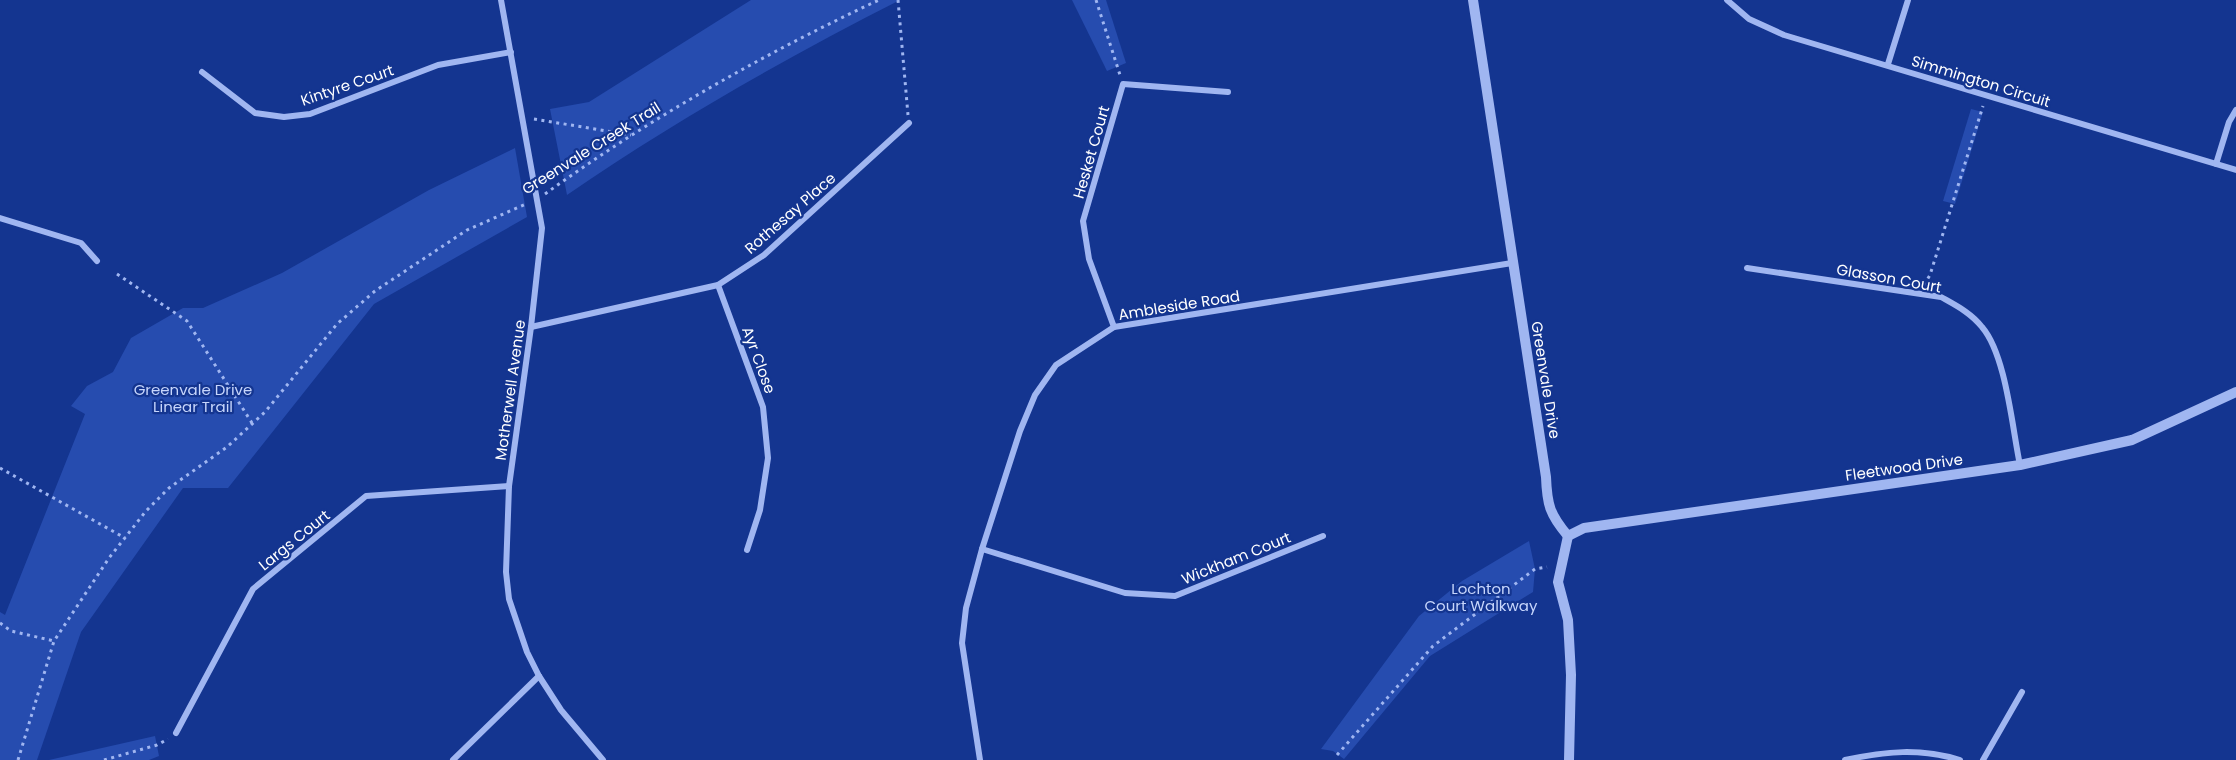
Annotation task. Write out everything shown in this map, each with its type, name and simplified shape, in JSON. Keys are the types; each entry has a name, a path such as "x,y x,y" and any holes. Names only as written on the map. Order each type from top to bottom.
{"street":[{"name":"Motherwell Avenue","path":"501,0 542,228 531,327 508,486 506,572 509,599 526,652 539,676 561,710 603,760"},
{"name":"Greenvale Drive","path":"1473,0 1546,477 1547,503 1555,521 1568,536"},
{"name":"Simmington Circuit","path":"1727,0 1749,19 1784,35 1888,64 1984,96 2236,170"},
{"path":"1888,64 1908,0"},
{"name":"Kintyre Court","path":"202,72 255,113 284,117 310,114 438,65 511,52"},
{"path":"1123,84 1228,92"},
{"name":"Hesket Court","path":"1114,327 1089,259 1083,221 1123,84"},
{"path":"2216,164 2229,122 2236,110"},
{"name":"Rothesay Place","path":"531,327 718,285 764,255 909,123"},
{"path":"0,218 81,243 98,261"},
{"name":"Ambleside Road","path":"981,760 962,643 966,608 982,549 1035,395 1056,365 1114,327 1512,263"},
{"name":"Glasson Court","path":"1747,268 1941,297 1967,311 1984,328 1998,356 2020,465"},
{"name":"Ayr Close","path":"718,285 763,406 768,458 760,510 747,550"},
{"name":"Fleetwood Drive","path":"1568,536 1584,528 2020,465 2132,440 2236,392"},
{"name":"Largs Court","path":"176,733 253,589 366,496 508,486"},
{"name":"Wickham Court","path":"982,549 1125,593 1175,596 1323,536"},
{"path":"1568,536 1558,582 1568,620 1571,675 1569,760"},
{"path":"453,760 539,676"},
{"path":"1983,760 2022,692"},
{"path":"1845,760 1882,752 1920,750 1960,760"}],"path":[{"name":"Greenvale Creek Trail","path":"18,760 54,640 125,538 169,488 227,447 253,424 337,324 375,291 467,230 537,200 633,135 699,95 833,21 879,0"},
{"path":"898,0 909,123"},
{"path":"1096,0 1123,84"},
{"path":"1918,294 1930,275 1982,111 1984,96"},
{"path":"522,118 633,135"},
{"path":"117,274 187,321 253,424"},
{"path":"0,468 125,538"},
{"path":"1337,755 1433,646 1535,569 1547,567"},
{"path":"0,623 11,631 54,640"},
{"path":"104,760 157,746 176,733"}],"green space":[{"path":"751,0 900,0 730,92 567,195 550,109 589,102"},
{"path":"1072,0 1106,0 1126,63 1107,71"},
{"path":"1971,109 1983,112 1955,204 1943,201"},
{"name":"Greenvale Drive Linear Trail","path":"515,148 527,217 374,304 228,488 183,488 81,632 37,760 0,760 0,612 5,615 85,414 71,406 87,386 113,372 131,338 183,308 203,308 282,273 429,190"},
{"name":"Lochton Court Walkway","path":"1529,541 1535,569 1533,592 1430,656 1344,759 1333,751 1321,749 1419,616 1462,581"},
{"path":"155,736 159,756 149,760 49,760"}]}
